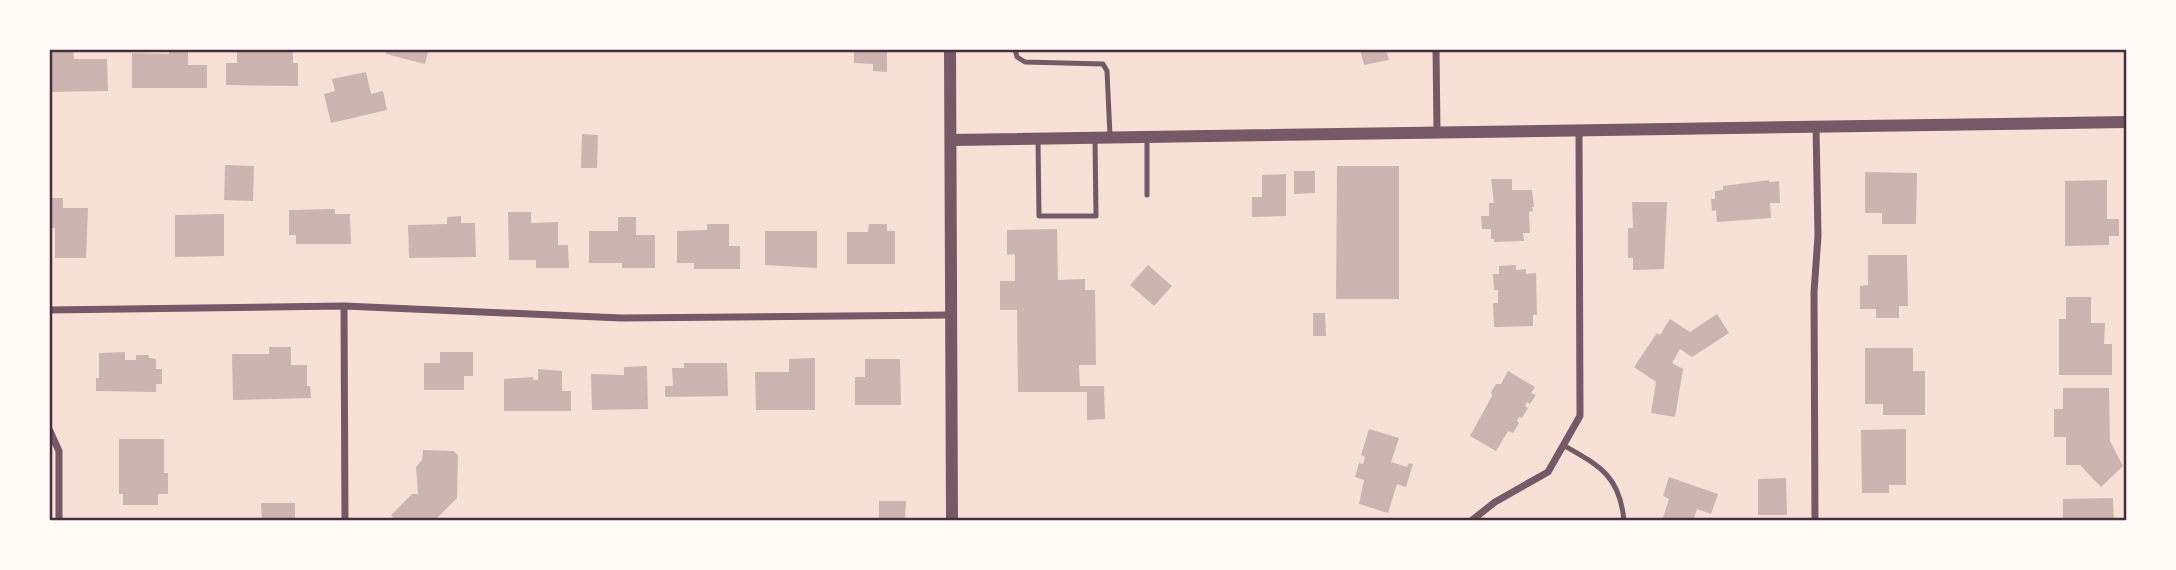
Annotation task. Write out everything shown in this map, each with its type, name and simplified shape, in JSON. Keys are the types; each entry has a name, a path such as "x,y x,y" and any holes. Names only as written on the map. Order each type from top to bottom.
{"street":[{"path":"950,49 952,521"},
{"path":"1436,49 1437,132"},
{"path":"951,140 2127,122"},
{"path":"1815,521 1814,292 1818,236 1816,126"},
{"path":"1471,521 1495,502 1548,472 1580,416 1579,130"},
{"path":"49,310 344,306 621,317 951,315"},
{"path":"344,306 345,521"},
{"path":"49,429 59,451 59,521"}],"lane":[{"path":"1015,49 1017,57 1025,62 1102,64 1107,71 1110,137"},
{"path":"1147,137 1147,195"},
{"path":"1038,139 1039,216 1096,216 1095,138"},
{"path":"1563,445 1593,462 1615,483 1621,495 1625,521"}],"building":[{"path":"51,49 73,49 74,59 107,59 108,91 49,92"},
{"path":"169,49 188,49 188,65 207,65 207,88 132,88 132,53 169,54"},
{"path":"237,49 293,51 293,63 298,63 298,86 226,85 226,63 237,63"},
{"path":"387,49 429,49 425,64 386,54"},
{"path":"854,49 887,49 887,72 873,71 873,64 854,63"},
{"path":"1360,49 1386,49 1389,60 1364,65"},
{"path":"366,72 371,94 383,91 387,110 331,123 324,94 335,91 332,79"},
{"path":"582,134 598,135 597,168 581,168"},
{"path":"225,165 254,166 253,201 224,200"},
{"path":"1337,166 1399,166 1399,299 1336,299"},
{"path":"1294,171 1315,171 1315,193 1294,194"},
{"path":"1865,172 1917,173 1916,224 1882,224 1882,213 1865,213"},
{"path":"1286,174 1286,216 1252,217 1252,197 1262,197 1262,175"},
{"path":"1491,179 1512,179 1512,190 1532,190 1534,207 1533,211 1529,212 1530,233 1523,233 1524,241 1494,242 1494,239 1491,239 1491,229 1482,229 1481,216 1489,216 1489,203 1494,203"},
{"path":"2107,180 2107,219 2119,219 2119,236 2109,236 2109,245 2065,246 2065,181"},
{"path":"1779,181 1780,203 1770,203 1771,218 1717,222 1711,199 1715,199 1715,191 1723,190 1723,186"},
{"path":"49,198 63,198 63,208 88,208 86,258 55,258 55,228 49,228"},
{"path":"1632,202 1667,202 1664,269 1633,270 1633,258 1628,258 1628,228 1633,228"},
{"path":"335,209 335,214 350,214 351,244 296,244 296,235 289,235 289,210"},
{"path":"508,212 531,212 531,223 558,222 558,245 568,245 569,268 536,268 536,260 509,260"},
{"path":"224,214 224,256 175,257 175,215"},
{"path":"461,216 461,223 475,223 476,257 409,258 408,225 447,224 447,217"},
{"path":"618,217 636,217 636,235 655,235 655,268 622,268 622,263 589,263 589,231 618,231"},
{"path":"707,224 729,224 729,246 740,246 740,269 694,269 694,263 677,263 677,231 707,230"},
{"path":"869,224 887,224 887,231 895,231 895,264 847,264 847,232 868,232"},
{"path":"1057,229 1058,280 1085,279 1085,290 1095,290 1096,365 1079,365 1080,386 1104,386 1105,419 1087,420 1087,392 1018,392 1017,310 1000,310 1000,281 1015,281 1015,254 1007,255 1007,230"},
{"path":"765,231 817,231 817,268 765,265"},
{"path":"1868,255 1907,255 1908,306 1899,306 1899,318 1876,318 1876,309 1860,309 1860,286 1868,285"},
{"path":"1148,265 1172,286 1154,306 1130,285"},
{"path":"1516,265 1516,270 1526,269 1526,274 1536,273 1537,315 1533,315 1533,326 1494,327 1493,303 1498,303 1498,290 1494,290 1493,274 1499,274 1499,266"},
{"path":"2066,297 2091,297 2091,323 2105,323 2104,344 2112,344 2112,375 2059,375 2059,319 2066,319"},
{"path":"1313,313 1325,313 1326,336 1313,336"},
{"path":"1717,314 1729,333 1692,357 1680,349 1672,363 1683,369 1675,417 1651,413 1656,382 1634,367 1670,319 1690,332"},
{"path":"269,347 291,347 291,365 307,365 307,386 310,386 311,398 233,400 232,354 269,354"},
{"path":"1865,348 1913,348 1913,371 1925,371 1925,415 1883,415 1883,404 1865,404"},
{"path":"125,352 125,360 136,360 136,355 149,355 149,358 156,359 156,369 162,369 162,384 156,384 156,392 96,391 99,353"},
{"path":"440,352 473,352 473,376 464,376 464,390 424,390 424,363 440,363"},
{"path":"815,358 815,410 756,410 755,372 789,372 789,359"},
{"path":"865,359 900,359 901,405 855,405 855,377 865,377"},
{"path":"684,363 727,363 728,396 665,397 665,386 673,386 672,368 684,368"},
{"path":"647,366 648,409 592,410 591,374 624,375 624,367"},
{"path":"538,369 562,371 562,391 571,391 571,411 504,411 504,379 533,377 533,380 538,380"},
{"path":"1508,371 1535,387 1531,393 1536,395 1530,404 1527,402 1525,406 1528,408 1522,418 1519,417 1519,423 1513,433 1508,431 1496,451 1470,436 1492,396 1491,392 1496,384 1501,384"},
{"path":"2063,388 2109,388 2110,441 2123,466 2101,487 2080,465 2066,465 2066,437 2054,437 2054,409 2063,409"},
{"path":"1369,429 1399,438 1391,462 1407,467 1409,463 1413,464 1406,487 1397,484 1388,513 1359,504 1364,480 1355,477 1359,463 1363,464 1365,457 1361,455"},
{"path":"1906,429 1906,485 1889,485 1889,493 1862,493 1861,430"},
{"path":"119,439 164,439 164,473 168,473 168,494 158,494 158,505 123,505 123,494 119,494"},
{"path":"423,450 453,451 458,455 457,498 434,521 397,521 391,515 412,494 418,494 416,467 422,460"},
{"path":"1669,477 1718,494 1711,514 1697,509 1693,521 1662,521 1669,499 1663,496"},
{"path":"1786,478 1787,515 1758,515 1758,479"},
{"path":"2113,498 2114,521 2063,521 2063,499"},
{"path":"879,501 906,501 905,521 879,521"},
{"path":"261,503 295,503 295,521 262,521"}]}
